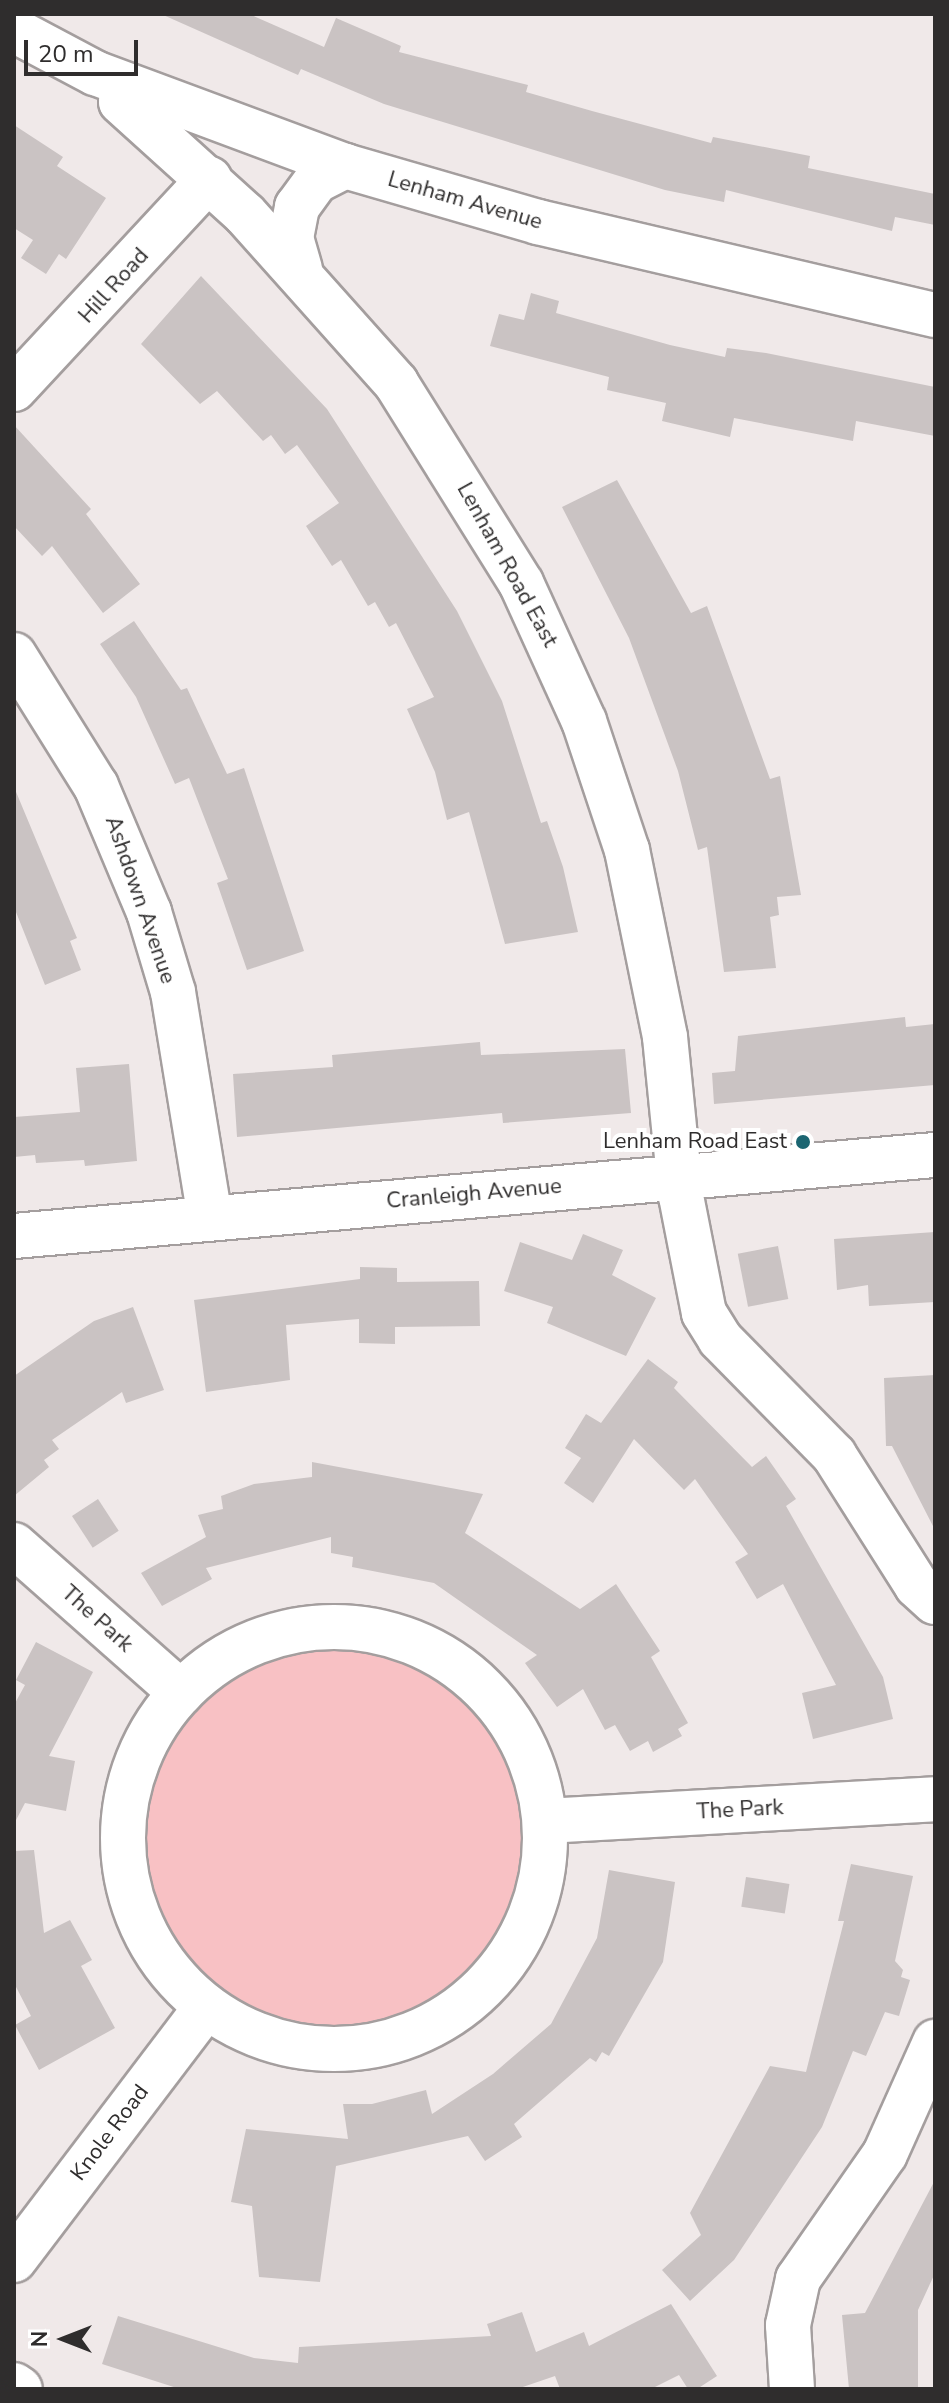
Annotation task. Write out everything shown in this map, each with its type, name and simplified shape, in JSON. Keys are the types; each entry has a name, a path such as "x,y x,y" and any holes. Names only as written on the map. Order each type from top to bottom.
{"street":[{"name":"Lenham Avenue","path":"14,30 125,85 345,166 568,229 935,315"},
{"name":"Lenham Road East","path":"125,85 121,102 209,179 300,269 396,383 440,448 558,659 609,785 627,850 665,1037 693,1273 711,1325 834,1455 917,1586 935,1602"},
{"path":"300,269 291,238 297,207 316,181 345,166"},
{"name":"Hill Road","path":"14,389 209,179"},
{"name":"Ashdown Avenue","path":"14,655 102,796 149,912 173,992 210,1217"},
{"name":"Cranleigh Avenue","path":"17,1246 210,1217 935,1155"},
{"name":"The Park","path":"14,1545 181,1693"},
{"path":"367,1629 416,1643 470,1677 513,1724 534,1770 545,1821 543,1875 527,1927 495,1976 436,2024 359,2049 304,2048 252,2034 206,2007 172,1974 146,1936 125,1865 123,1825 134,1772 148,1738 181,1693 220,1660 291,1631 367,1629"},
{"name":"The Park","path":"545,1821 935,1799"},
{"name":"Knole Road","path":"14,2260 206,2007"},
{"path":"792,2389 788,2325 798,2279 885,2154 935,2042"},
{"path":"14,2385 20,2389"}],"shaded area":[{"path":"334,1643 373,1647 410,1658 444,1676 474,1701 499,1731 517,1765 528,1802 532,1841 528,1880 517,1917 499,1951 474,1981 444,2006 410,2024 373,2035 334,2039 295,2035 258,2024 224,2006 194,1981 169,1951 151,1917 140,1880 136,1841 140,1802 151,1765 169,1731 194,1701 224,1676 258,1658 295,1647"}],"building":[{"path":"161,14 249,14 324,47 336,18 401,46 399,52 528,85 526,92 711,143 713,137 810,156 808,168 935,194 935,225 895,217 892,231 726,190 724,202 665,190 384,104 301,69 298,75"},
{"path":"14,125 63,157 57,166 106,198 66,259 59,254 46,274 21,258 33,240 14,228"},
{"path":"201,276 327,409 457,611 502,701 541,823 547,821 563,867 578,932 505,944 469,812 447,820 435,772 407,709 434,697 396,623 389,627 375,602 368,606 341,560 332,566 306,526 339,503 297,445 285,454 271,435 263,441 217,391 200,404 141,344"},
{"path":"531,293 559,301 556,313 670,345 725,357 727,348 766,353 935,387 935,436 856,421 853,441 734,418 730,437 662,421 666,403 607,390 609,377 490,346 499,314 524,320"},
{"path":"14,425 91,509 86,514 140,584 103,613 52,546 42,556 14,526"},
{"path":"617,480 691,613 707,606 770,779 780,776 801,895 777,897 779,915 770,917 776,968 724,972 707,847 698,850 678,771 629,638 562,507"},
{"path":"134,621 181,690 187,688 227,774 244,768 304,951 247,970 217,883 228,879 189,778 175,784 136,697 100,644"},
{"path":"14,787 77,938 70,941 81,970 45,985 14,907"},
{"path":"905,1017 906,1027 935,1024 935,1085 714,1104 712,1073 735,1071 738,1036"},
{"path":"480,1042 481,1055 625,1049 631,1113 503,1123 502,1113 237,1137 233,1074 333,1067 332,1055"},
{"path":"129,1064 137,1161 85,1166 84,1160 36,1163 35,1155 14,1157 14,1117 80,1112 76,1068"},
{"path":"935,1232 935,1302 869,1306 868,1285 837,1290 834,1239"},
{"path":"583,1234 623,1250 612,1275 656,1298 626,1356 547,1323 553,1307 504,1291 520,1242 572,1260"},
{"path":"778,1246 788,1299 748,1307 738,1254"},
{"path":"360,1267 397,1268 397,1282 479,1281 480,1326 395,1327 395,1344 359,1343 359,1319 286,1325 290,1380 206,1392 194,1300 360,1279"},
{"path":"133,1307 164,1390 126,1403 122,1392 52,1440 59,1449 44,1460 49,1467 14,1496 14,1376 94,1321"},
{"path":"648,1359 678,1382 674,1388 752,1467 766,1456 796,1499 786,1506 883,1677 893,1719 813,1739 802,1693 836,1685 783,1584 757,1599 735,1562 748,1554 695,1479 684,1490 634,1439 593,1503 564,1483 581,1458 565,1448 586,1414 601,1423"},
{"path":"935,1375 935,1530 892,1446 886,1446 884,1378"},
{"path":"312,1462 483,1494 465,1533 580,1609 616,1584 660,1651 651,1657 688,1723 678,1729 682,1736 653,1752 648,1741 630,1751 615,1725 605,1730 583,1689 557,1707 525,1663 537,1655 434,1583 352,1567 353,1557 331,1553 331,1537 206,1568 212,1579 162,1606 141,1573 206,1537 198,1515 223,1509 221,1496 254,1484 312,1477"},
{"path":"98,1499 119,1531 93,1548 72,1516"},
{"path":"36,1642 93,1672 49,1756 75,1761 66,1811 25,1803 14,1824 14,1705 25,1685 16,1680"},
{"path":"34,1850 44,1933 70,1920 92,1960 81,1966 115,2028 39,2070 15,2025 31,2016 14,1983 14,1851"},
{"path":"851,1864 913,1876 895,1961 903,1970 901,1977 910,1980 899,2016 885,2012 866,2056 853,2051 822,2127 734,2260 690,2301 662,2270 701,2235 690,2213 770,2066 806,2072 844,1921 838,1921"},
{"path":"609,1870 675,1882 663,1962 609,2056 602,2052 596,2062 590,2058 514,2124 522,2137 485,2161 468,2136 336,2166 320,2282 259,2277 252,2206 231,2202 246,2129 348,2139 343,2104 372,2104 426,2090 432,2114 493,2074 551,2024 597,1938"},
{"path":"746,1877 789,1884 785,1914 741,1907"},
{"path":"935,2180 935,2273 918,2310 918,2387 849,2389 842,2315 865,2313"},
{"path":"671,2304 717,2376 697,2389 688,2389 679,2375 651,2389 560,2389 555,2376 517,2389 180,2389 102,2364 118,2316 254,2358 298,2363 299,2347 491,2336 487,2324 522,2312 536,2352 584,2332 589,2346"}],"place":[{"name":"Lenham Road East","path":"803,1142"}]}
